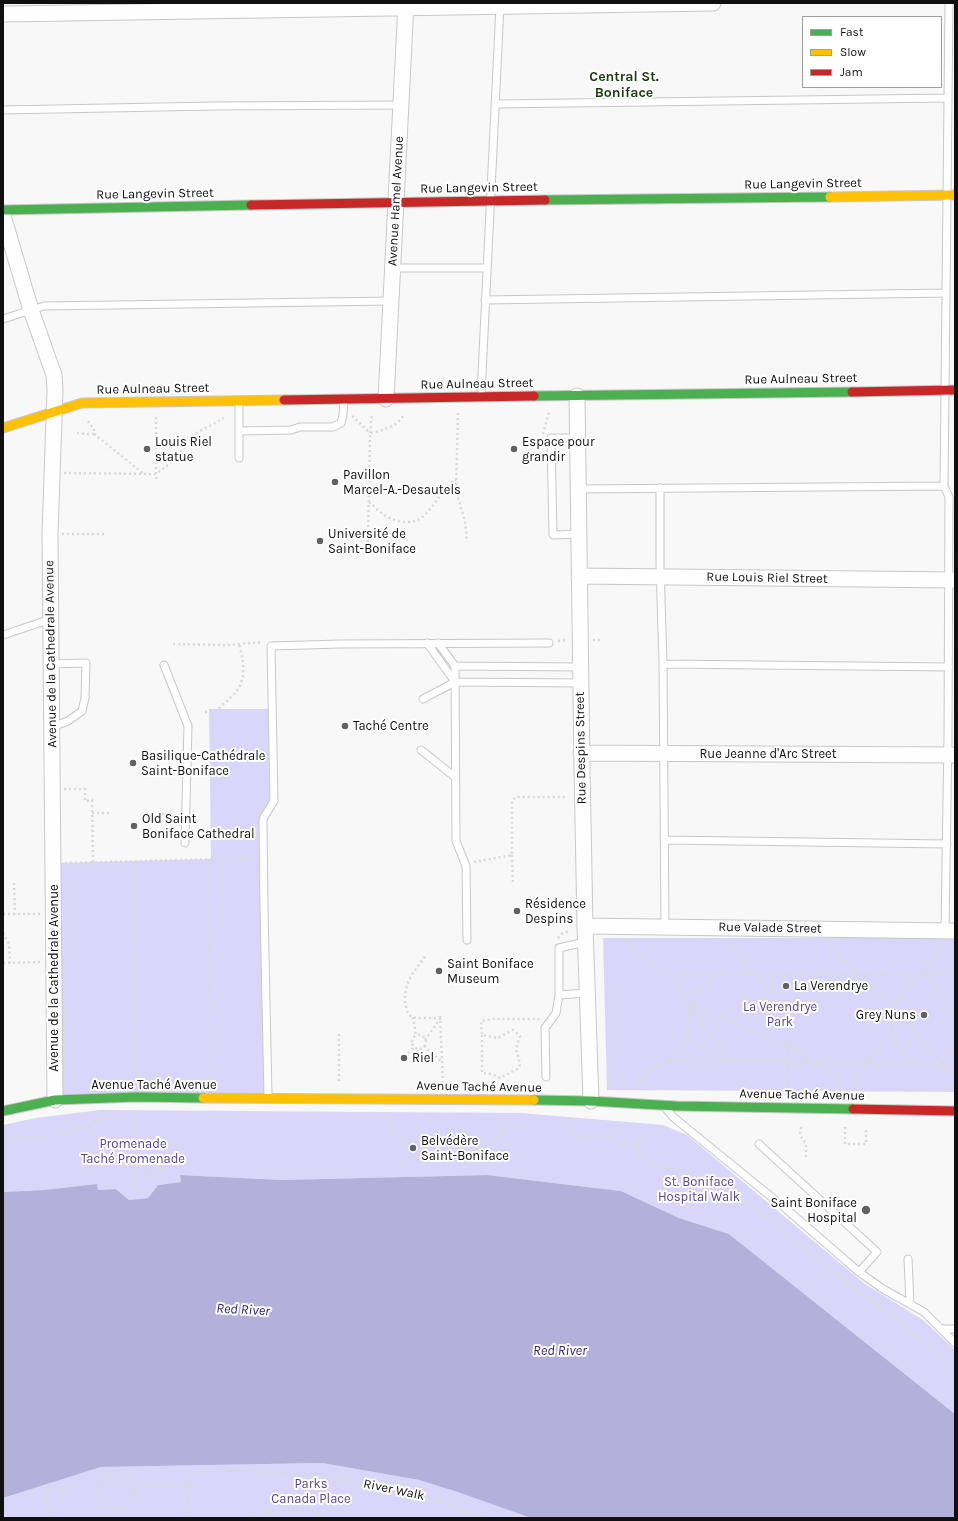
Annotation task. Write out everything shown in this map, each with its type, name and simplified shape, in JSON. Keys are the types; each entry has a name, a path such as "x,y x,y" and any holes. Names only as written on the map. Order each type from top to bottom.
{"street":[{"path":"3,14 406,5 713,3"},
{"name":"Avenue Hamel Avenue","path":"386,399 406,5"},
{"name":"Rue Langevin Street","path":"3,210 490,201 951,195"},
{"name":"Avenue de la Cathedrale Avenue","path":"3,216 31,310 54,375 50,534 55,1100"},
{"name":"Rue Aulneau Street","path":"3,428 82,403 955,390"},
{"name":"Rue Despins Street","path":"577,396 581,753 585,942 591,1101"},
{"name":"Rue Louis Riel Street","path":"579,576 952,580"},
{"name":"Rue Jeanne d'Arc Street","path":"581,753 952,755"},
{"name":"Rue Valade Street","path":"585,926 950,930"},
{"name":"Avenue Taché Avenue","path":"3,1111 55,1100 137,1097 591,1101 663,1105 955,1111"}],"lane":[{"path":"950,3 948,98 951,195 946,293 944,390 944,486 949,497 952,580 949,667 952,755 947,844 950,930"},
{"path":"481,397 500,4"},
{"path":"495,104 948,98"},
{"path":"3,110 213,106 401,105"},
{"path":"393,268 487,268"},
{"path":"485,300 946,293"},
{"path":"3,319 44,306 391,301"},
{"path":"239,431 291,430 300,427 333,427 340,424 343,415 344,400"},
{"path":"239,401 239,458"},
{"path":"577,438 552,438 552,468 553,535 578,534"},
{"path":"578,489 944,486"},
{"path":"660,488 665,927"},
{"path":"3,635 51,619"},
{"path":"268,1098 263,858 264,817 274,801 271,646 427,643 549,643"},
{"path":"427,643 455,682"},
{"path":"438,643 455,666 456,841 465,863 467,940"},
{"path":"51,664 86,663 85,698 82,711 68,721 52,727"},
{"path":"663,664 949,667"},
{"path":"164,665 188,726 186,843"},
{"path":"455,666 580,667"},
{"path":"423,699 455,682 580,683"},
{"path":"421,750 455,777"},
{"path":"665,840 947,844"},
{"path":"546,1077 545,1028 556,1013 559,995 559,948 585,942"},
{"path":"559,995 587,993"},
{"path":"663,1105 673,1117 785,1208 859,1272 883,1289 924,1312 955,1343"},
{"path":"758,1144 877,1252 859,1272"},
{"path":"908,1259 910,1304"},
{"path":"942,1329 955,1330"}],"path":[{"path":"51,473 156,474 177,458 194,435 224,418 224,401"},
{"path":"156,402 156,482"},
{"path":"458,413 456,491 465,521 467,542"},
{"path":"368,542 370,433 372,414"},
{"path":"370,433 396,424 402,420 404,414"},
{"path":"351,415 370,433"},
{"path":"87,420 94,429 94,434"},
{"path":"77,432 94,434 145,474"},
{"path":"369,502 383,515 392,520 405,522 415,521 432,507 442,493 452,482 456,480"},
{"path":"50,534 106,534"},
{"path":"173,644 228,645 264,642 271,646"},
{"path":"205,712 216,711 237,691 243,677 243,658 239,644"},
{"path":"52,789 85,789 85,800 92,800 93,862"},
{"path":"513,883 512,801 516,797 567,797"},
{"path":"92,812 111,813"},
{"path":"157,814 170,814"},
{"path":"465,863 512,855"},
{"path":"53,863 263,858"},
{"path":"208,859 212,1097"},
{"path":"137,862 137,1084"},
{"path":"14,883 15,914"},
{"path":"3,914 53,914"},
{"path":"713,928 755,975 788,1003 790,1094"},
{"path":"823,929 824,936 831,950 886,996 893,1008 942,1064 955,1075"},
{"path":"690,1004 754,1030 789,1047 832,1075 851,1094 872,1054 890,1034 892,1029 893,1008 901,994 905,988 924,974 950,930"},
{"path":"554,943 561,934 568,931"},
{"path":"3,933 9,944 10,963"},
{"path":"624,938 635,950 656,968 670,974 861,975 929,974 955,971"},
{"path":"427,954 407,982 405,1002 407,1013 413,1017 440,1017"},
{"path":"3,963 54,962"},
{"path":"670,974 681,994 690,1004 707,1032 732,1061"},
{"path":"929,974 950,1011 955,1028"},
{"path":"666,1062 676,1054 684,1043 688,1031 690,1004 698,992 717,975"},
{"path":"788,1003 820,975"},
{"path":"413,1017 416,1036"},
{"path":"424,1046 425,1040 440,1017"},
{"path":"440,1017 443,1091"},
{"path":"482,1035 498,1038 513,1030 520,1036 516,1049 520,1064 519,1068 500,1078 492,1074 482,1073 481,1021 494,1019 544,1019"},
{"path":"892,1029 903,1051 918,1063"},
{"path":"688,1031 704,1049 718,1061"},
{"path":"339,1034 339,1090"},
{"path":"414,1047 412,1040 416,1036 421,1035 425,1040"},
{"path":"938,1066 948,1057 955,1045"},
{"path":"424,1046 442,1062"},
{"path":"414,1047 420,1048 424,1046"},
{"path":"408,1053 414,1047"},
{"path":"633,1092 642,1077 649,1070 666,1062 680,1060 918,1063 938,1066 951,1072"},
{"path":"527,1100 527,1110 536,1117 544,1118"},
{"path":"386,1110 386,1115 404,1140 426,1154 444,1156 468,1151 483,1145 509,1130 528,1123 536,1117"},
{"path":"3,1140 46,1136 90,1126 98,1119 128,1114"},
{"path":"634,1144 639,1140 647,1138 669,1124 673,1117"},
{"path":"137,1118 135,1165 138,1196"},
{"path":"551,1118 559,1118 561,1123 578,1137 613,1137 634,1144 640,1156 650,1165 704,1174 720,1182 834,1272 894,1317 955,1371"},
{"path":"90,1126 90,1133 95,1138 172,1144 178,1149 178,1156 175,1160 122,1167"},
{"path":"801,1127 800,1135 806,1144 806,1160"},
{"path":"845,1127 845,1144 856,1145 866,1144 866,1127"},
{"path":"143,1164 146,1169 163,1167 164,1171 146,1173 144,1176"},
{"path":"116,1471 125,1476 132,1480 135,1486 133,1501 122,1510 109,1510 99,1500 96,1489 97,1484 105,1475 116,1471"},
{"name":"River Walk","path":"187,1485 199,1471 244,1471 325,1476 422,1494 484,1518"},
{"path":"125,1476 111,1476 105,1479 101,1486 105,1487 110,1482 118,1481 126,1485 129,1490 135,1486 187,1485 189,1510 186,1518"},
{"path":"50,1518 45,1503 46,1490 69,1490"},
{"path":"249,1518 274,1508 307,1508 329,1518"}],"green space":[{"path":"209,709 271,709 274,801 264,817 268,1098 55,1100 53,863 211,859"},
{"name":"La Verendrye Park","path":"603,938 955,938 955,1092 607,1090"},
{"name":"Promenade Taché Promenade","path":"100,1110 521,1113 663,1125 687,1135 865,1284 923,1320 955,1350 955,1414 729,1234 679,1218 621,1191 487,1175 282,1180 180,1175 181,1182 158,1185 148,1198 129,1200 116,1189 98,1190 97,1184 43,1190 3,1192 3,1125 35,1118"},
{"name":"Parks Canada Place","path":"322,1463 419,1480 458,1491 531,1518 3,1518 3,1498 101,1467"}],"water":[{"name":"Red River","path":"180,1175 282,1180 487,1175 621,1191 679,1218 729,1234 955,1414 955,1518 531,1518 419,1480 322,1463 101,1467 3,1498 3,1192 43,1190 97,1184 98,1190 116,1189 129,1200 148,1198 158,1185 181,1182"}],"traffic: fast":[{"path":"545,200 830,197"},
{"path":"3,210 251,205"},
{"path":"534,396 852,392"},
{"path":"3,1111 55,1100 137,1097 203,1098"},
{"path":"534,1100 591,1101 676,1106 853,1109"}],"traffic: slow":[{"path":"830,197 955,195"},
{"path":"3,428 82,403 284,400"},
{"path":"203,1098 534,1100"}],"traffic: jam":[{"path":"251,205 545,200"},
{"path":"852,392 955,390"},
{"path":"284,400 534,396"},
{"path":"853,1109 955,1111"}],"place":[{"name":"Louis Riel statue","path":"147,449"},
{"name":"Espace pour grandir","path":"514,449"},
{"name":"Pavillon Marcel-A.-Desautels","path":"335,482"},
{"name":"Université de Saint-Boniface","path":"320,541"},
{"name":"Taché Centre","path":"345,726"},
{"name":"Basilique-Cathédrale Saint-Boniface","path":"133,763"},
{"name":"Old Saint Boniface Cathedral","path":"134,826"},
{"name":"Résidence Despins","path":"517,911"},
{"name":"Saint Boniface Museum","path":"439,971"},
{"name":"La Verendrye","path":"786,986"},
{"name":"Grey Nuns","path":"924,1015"},
{"name":"Riel","path":"404,1058"},
{"name":"Belvédère Saint-Boniface","path":"413,1148"},
{"name":"Saint Boniface Hospital","path":"866,1210"}],"district":[{"name":"Central St. Boniface","path":"624,86"}],"park label":[{"name":"St. Boniface Hospital Walk","path":"699,1190"}]}
